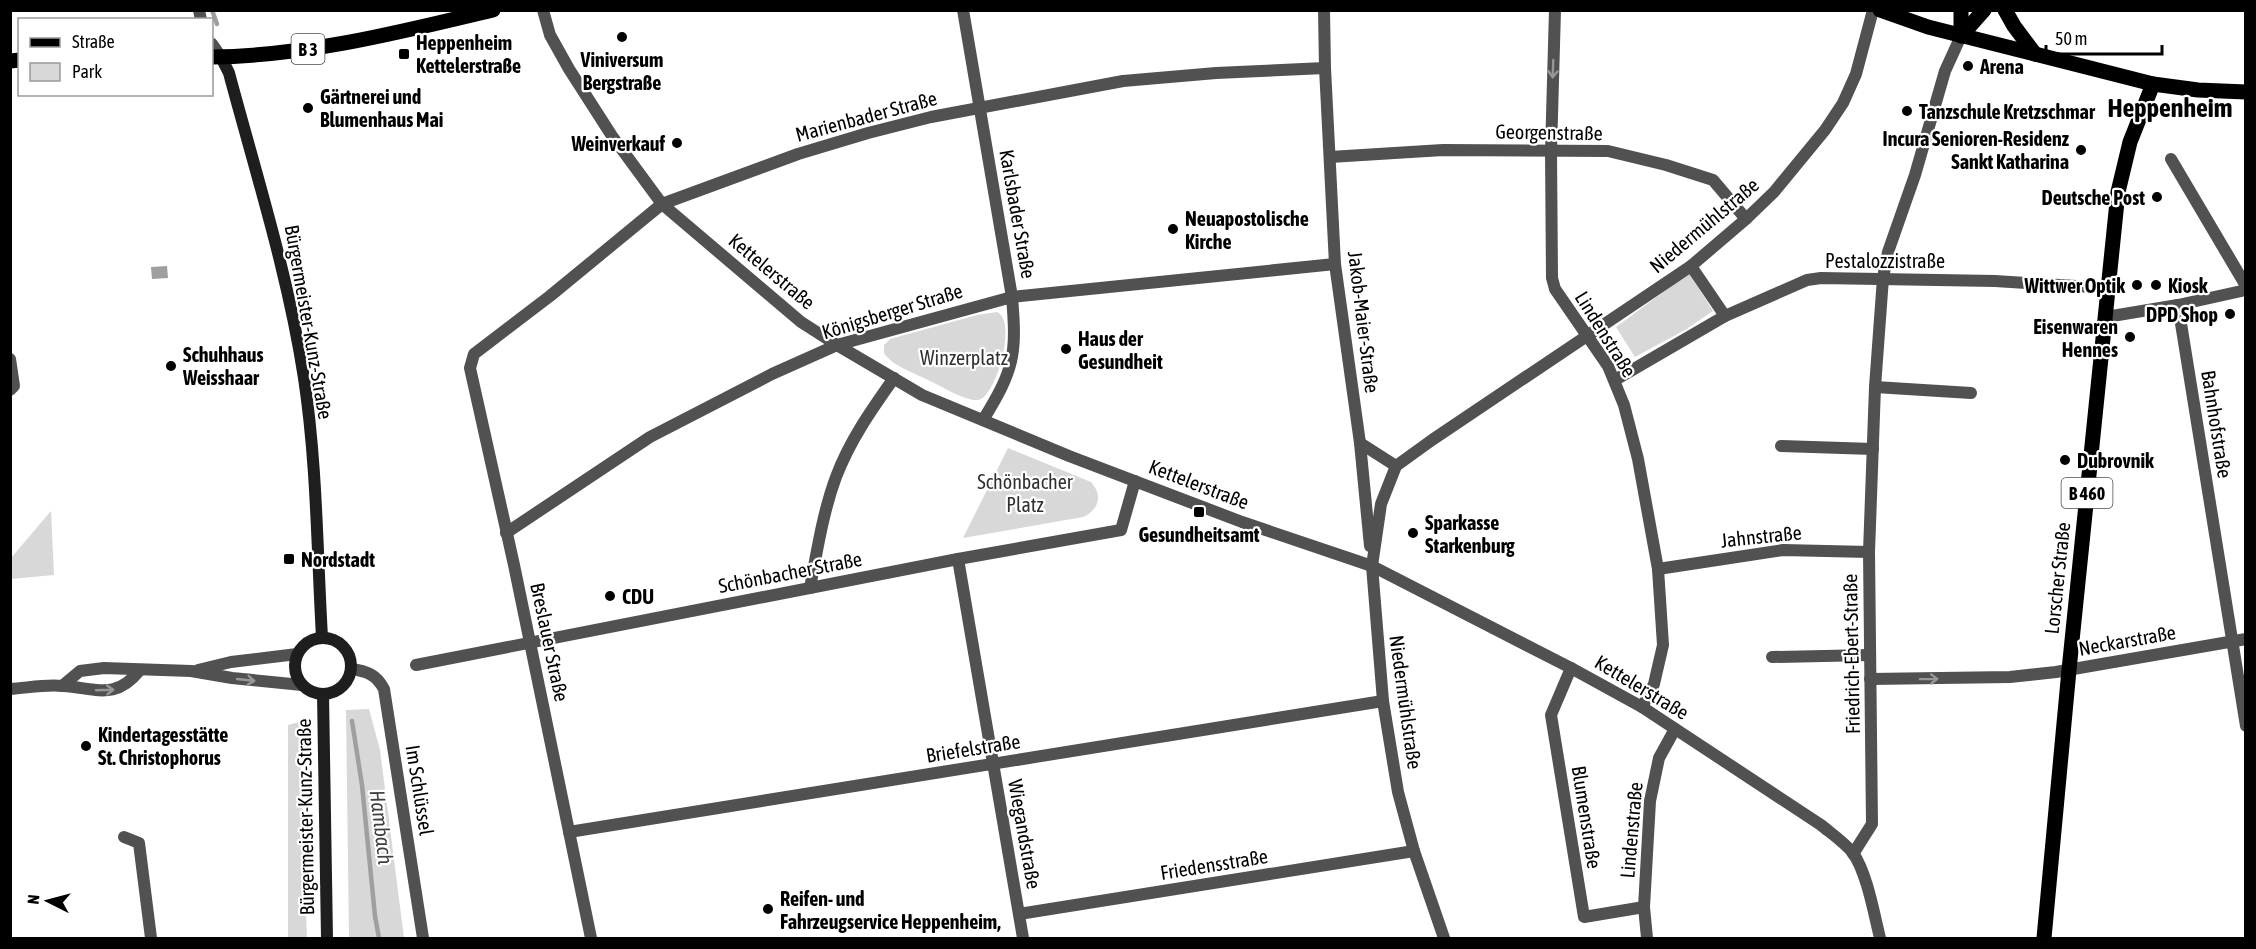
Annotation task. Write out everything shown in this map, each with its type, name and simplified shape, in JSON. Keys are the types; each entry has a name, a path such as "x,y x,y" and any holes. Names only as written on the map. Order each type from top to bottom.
{"main road":[{"name":"B 3","path":"216,57 278,54 335,45 493,10"},
{"path":"1880,10 1961,36 2153,84 2198,90 2246,92"},
{"path":"1961,10 1961,36"},
{"path":"1961,36 1984,10"},
{"path":"2005,10 2035,54"},
{"name":"Lorscher Straße","path":"2044,939 2068,670 2118,192 2130,142 2153,84"}],"street":[{"name":"Kettelerstraße","path":"543,10 550,35 569,69 612,136 662,204 801,322 922,395 1069,456 1242,522 1372,566 1642,707 1821,825 1854,854 1880,939"},
{"name":"Karlsbader Straße","path":"963,10 1012,297 1015,328 1012,366 1003,387 983,420"},
{"name":"Jakob-Maier-Straße","path":"1324,10 1335,264 1360,443 1372,566"},
{"name":"Lindenstraße","path":"1555,10 1551,151 1552,278 1555,288 1615,380 1638,459 1658,568 1663,645 1654,684 1642,707"},
{"name":"Niedermühlstraße","path":"1444,939 1414,851 1398,792 1383,701 1372,566 1382,504 1396,466 1691,266 1746,219 1781,183 1844,103 1856,74 1873,10"},
{"name":"Friedrich-Ebert-Straße","path":"1854,854 1872,824 1869,552 1875,387 1883,278 1888,252 1915,175 1945,71 1961,36"},
{"name":"Bürgermeister-Kunz-Straße","path":"216,57 230,73 270,217 302,368 317,498 322,637"},
{"name":"Marienbader Straße","path":"474,354 550,296 662,204 798,154 868,133 979,107 1124,81 1216,73 1325,68"},
{"name":"Georgenstraße","path":"1330,157 1443,150 1608,151 1666,165 1713,180 1746,219"},
{"path":"2106,317 2178,305 2246,288 2171,159"},
{"name":"Königsberger Straße","path":"506,533 650,437 772,374 837,345 1012,297 1335,264"},
{"path":"1691,266 1725,316"},
{"name":"Pestalozzistraße","path":"1615,380 1725,316 1807,280 1883,278 1995,281 2108,288"},
{"name":"Bahnhofstraße","path":"2178,305 2246,726"},
{"name":"Breslauer Straße","path":"474,354 470,368 591,939"},
{"path":"10,359 14,386 10,390"},
{"path":"810,588 822,524 837,476 862,423 894,378"},
{"path":"1875,387 1971,393"},
{"path":"1360,443 1396,466"},
{"path":"1781,446 1873,449"},
{"name":"Schönbacher Straße","path":"416,664 958,559 1122,530 1135,481"},
{"name":"Jahnstraße","path":"1658,568 1783,550 1869,552"},
{"name":"Wiegandstraße","path":"958,559 1023,939"},
{"path":"322,637 340,644 350,659 351,669 344,684 331,693 323,694 308,690 302,685 295,670 297,654 307,642 322,637"},
{"name":"Neckarstraße","path":"1870,680 2010,677 2068,670 2246,639"},
{"path":"190,671 231,662 297,654"},
{"path":"1772,657 1870,656"},
{"path":"62,686 74,675 87,669 104,668 190,671 302,685"},
{"name":"Blumenstraße","path":"1571,668 1551,715 1584,917 1644,907"},
{"name":"Im Schlüssel","path":"351,669 364,670 372,674 380,681 384,689 423,939"},
{"path":"10,689 62,686 96,690 117,689 126,686 140,670"},
{"name":"Bürgermeister-Kunz-Straße","path":"323,694 327,939"},
{"name":"Briefelstraße","path":"569,832 1383,701"},
{"name":"Lindenstraße","path":"1647,939 1644,907 1652,790 1659,759 1675,729"},
{"path":"124,837 139,843 151,939"},
{"name":"Friedensstraße","path":"1019,914 1414,851"}],"green space":[{"path":"1689,273 1713,311 1685,330 1635,357 1616,327"},
{"name":"Winzerplatz","path":"997,312 1003,318 1005,328 1003,356 993,383 981,399 969,399 954,393 897,365 884,353 884,345 890,339 977,315"},
{"name":"Schönbacher Platz","path":"1008,448 1091,482 1097,492 1096,506 1083,517 963,538"},
{"path":"51,511 54,575 11,579 11,558"},
{"path":"369,709 380,750 404,938 349,938 346,710"},
{"path":"299,722 307,938 288,938 288,725"}],"shaded area":[{"path":"167,266 168,278 152,279 151,267"}],"waterway":[{"name":"Hambach","path":"212,10 217,24"},
{"name":"Hambach","path":"352,721 362,785 379,938"}],"place":[{"name":"Viniversum Bergstraße","path":"622,37"},
{"name":"Heppenheim Kettelerstraße","path":"404,54"},
{"name":"Arena","path":"1968,66"},
{"name":"Gärtnerei und Blumenhaus Mai","path":"308,108"},
{"name":"Tanzschule Kretzschmar","path":"1907,111"},
{"name":"Weinverkauf","path":"677,143"},
{"name":"Incura Senioren-Residenz Sankt Katharina","path":"2081,150"},
{"name":"Deutsche Post","path":"2157,197"},
{"name":"Neuapostolische Kirche","path":"1173,229"},
{"name":"Wittwer Optik","path":"2137,285"},
{"name":"Kiosk","path":"2156,285"},
{"name":"DPD Shop","path":"2230,314"},
{"name":"Eisenwaren Hennes","path":"2130,337"},
{"name":"Haus der Gesundheit","path":"1066,349"},
{"name":"Schuhhaus Weisshaar","path":"171,366"},
{"name":"Dubrovnik","path":"2065,460"},
{"name":"Gesundheitsamt","path":"1199,512"},
{"name":"Sparkasse Starkenburg","path":"1413,533"},
{"name":"Nordstadt","path":"289,559"},
{"name":"CDU","path":"610,596"},
{"name":"Kindertagesstätte St. Christophorus","path":"86,746"},
{"name":"Reifen- und Fahrzeugservice Heppenheim,","path":"768,909"}],"district":[{"name":"Heppenheim","path":"2170,108"}]}
